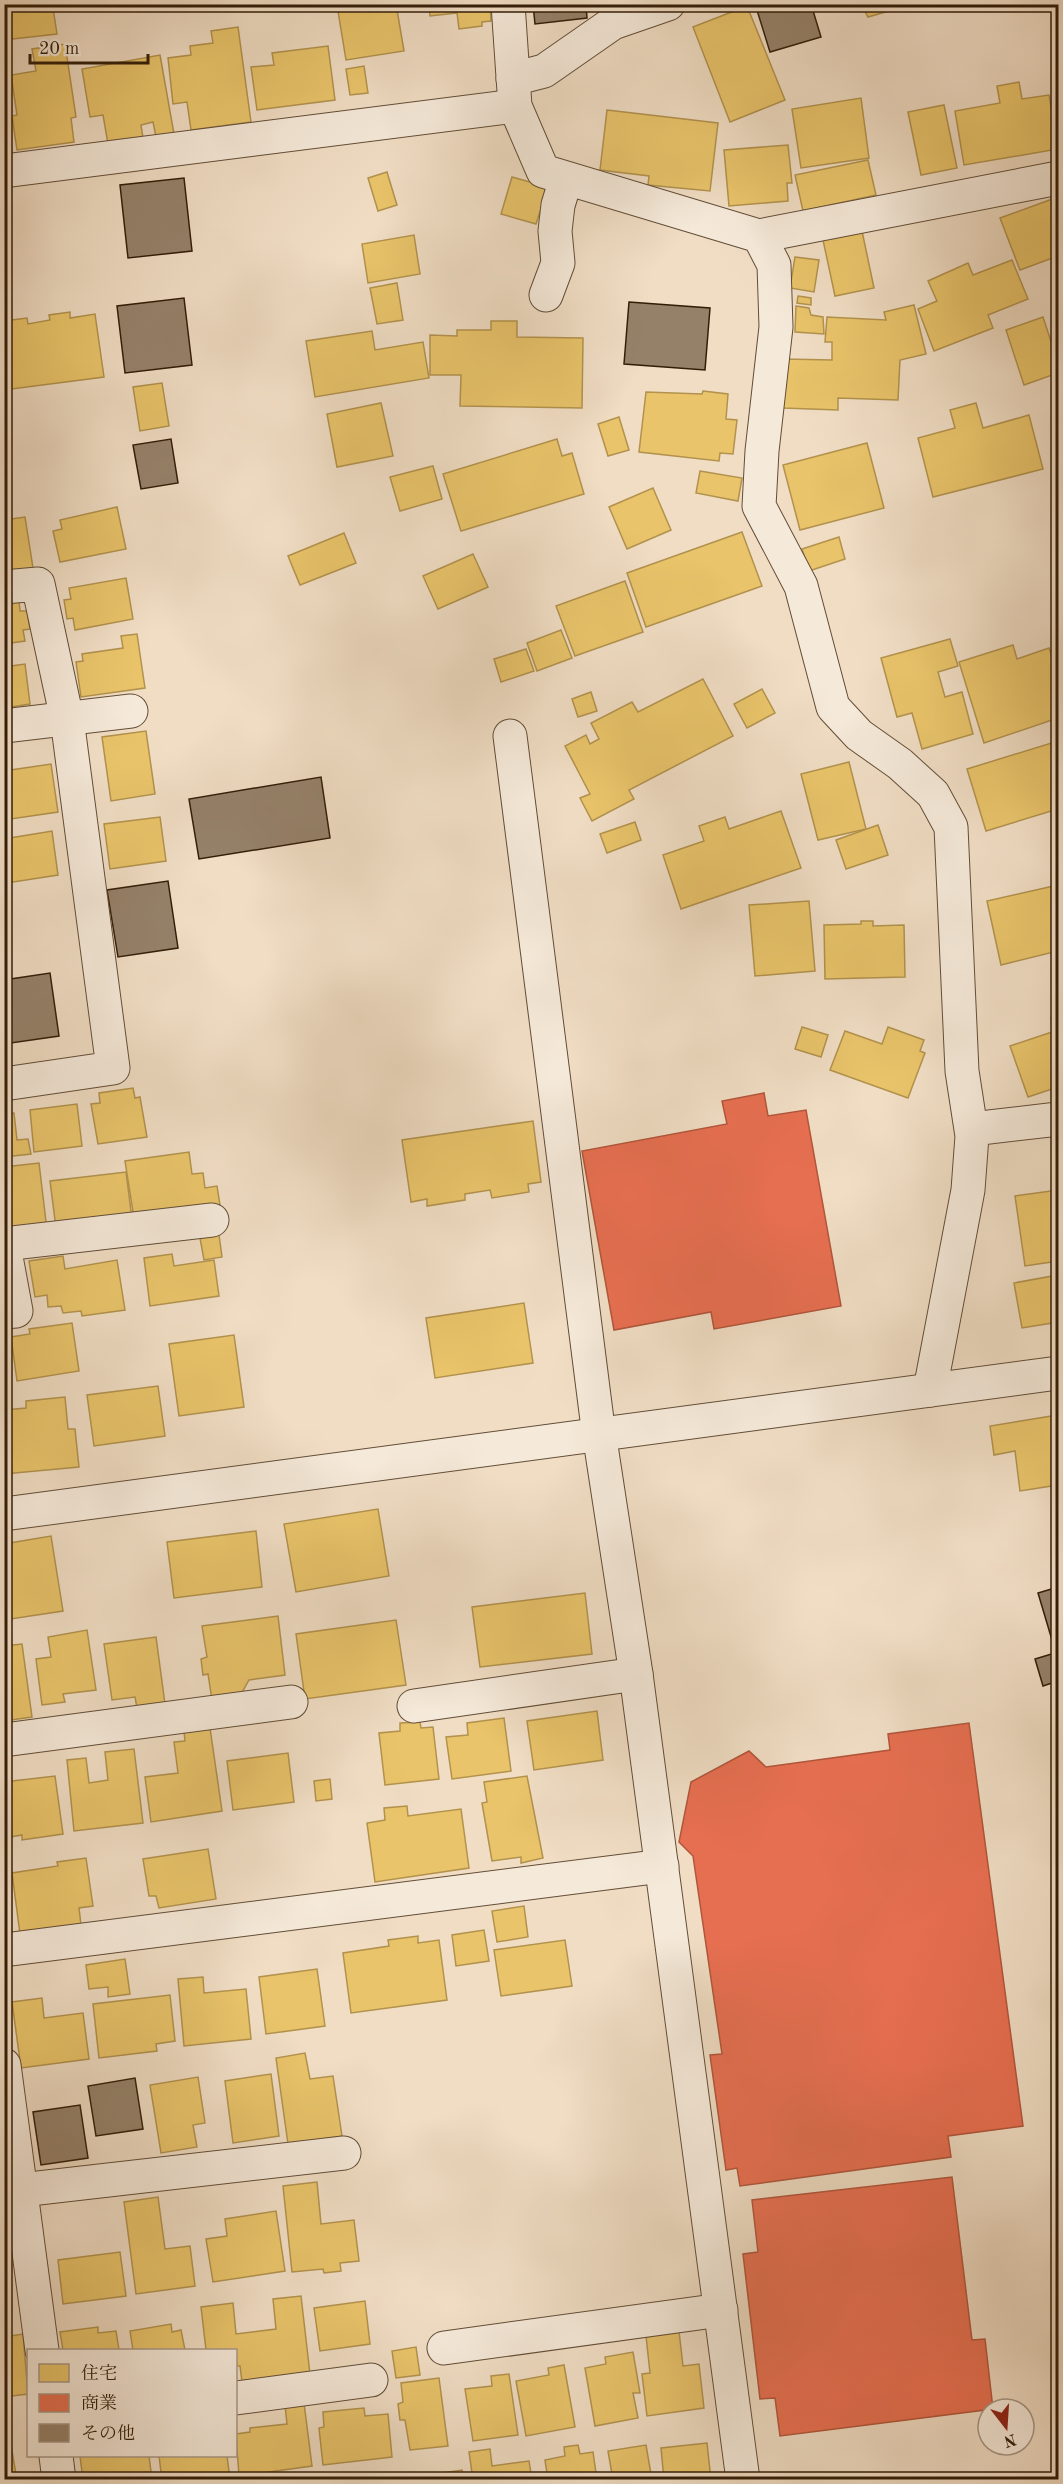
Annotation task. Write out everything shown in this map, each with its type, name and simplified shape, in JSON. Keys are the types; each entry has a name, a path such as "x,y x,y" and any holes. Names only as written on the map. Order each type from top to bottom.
{"street":[{"path":"508,4 514,92 543,171 566,179 759,236 1059,178"},
{"path":"4,171 514,92 613,23 668,4"},
{"path":"546,295 558,263 555,231 558,205 566,179"},
{"path":"759,236 774,264 776,327 762,451 759,506 801,586 833,707 859,735 900,764 933,794 951,827 962,1071 972,1129 968,1190 930,1390"},
{"path":"4,587 38,584 67,718 113,1068 4,1084"},
{"path":"4,726 131,711"},
{"path":"510,736 599,1434 636,1674 743,2480"},
{"path":"972,1129 1059,1119"},
{"path":"4,1312 16,1311 4,1245 212,1220"},
{"path":"4,1514 1059,1373"},
{"path":"414,1706 636,1674"},
{"path":"4,1740 291,1702"},
{"path":"4,1950 662,1866"},
{"path":"5,2079 42,2349"},
{"path":"21,2190 344,2153"},
{"path":"444,2349 721,2310"},
{"path":"237,2398 371,2380"},
{"path":"56,2457 59,2480"}],"building: 住宅":[{"path":"4,4 59,4 53,8 57,34 4,40"},
{"path":"396,4 404,51 346,60 337,5"},
{"path":"429,4 490,4 491,21 482,22 482,26 459,29 457,13 430,16"},
{"path":"861,4 913,4 868,17"},
{"path":"747,6 785,100 730,122 693,27"},
{"path":"238,27 251,122 191,130 187,102 173,104 168,58 191,55 190,46 213,43 211,31"},
{"path":"65,44 76,117 71,118 74,142 17,150 12,116 17,115 11,75 36,71 32,49"},
{"path":"328,46 335,100 257,110 251,67 274,65 272,53"},
{"path":"160,55 174,134 156,137 153,122 141,125 143,138 108,144 103,115 90,117 82,69"},
{"path":"364,66 368,93 350,95 346,69"},
{"path":"1019,82 1022,99 1049,95 1058,149 964,165 955,111 1000,103 997,86"},
{"path":"861,98 869,158 801,168 792,109"},
{"path":"944,105 957,168 921,175 908,112"},
{"path":"607,110 718,123 710,191 648,185 649,176 600,170"},
{"path":"788,145 792,183 787,183 788,201 729,206 724,150"},
{"path":"868,160 876,195 803,211 795,175"},
{"path":"387,172 397,205 378,211 368,178"},
{"path":"512,177 548,187 536,224 501,214"},
{"path":"1055,198 1058,206 1058,256 1020,270 1000,218"},
{"path":"862,231 874,288 835,296 823,240"},
{"path":"414,235 420,274 368,283 362,244"},
{"path":"795,257 819,260 814,292 790,288"},
{"path":"1012,260 1028,299 988,315 993,328 934,351 918,309 937,301 928,281 968,263 973,275"},
{"path":"397,283 403,320 377,324 370,288"},
{"path":"798,296 811,298 811,305 797,303"},
{"path":"914,305 926,354 900,360 898,400 838,398 838,410 783,408 785,359 832,360 832,342 825,342 827,317 886,320 884,312"},
{"path":"796,306 809,308 811,315 823,317 824,334 795,332"},
{"path":"70,312 70,318 95,314 104,377 4,390 4,321 27,318 28,324 50,320 49,315"},
{"path":"1043,317 1058,363 1058,373 1024,385 1006,330"},
{"path":"491,321 517,321 517,337 583,338 582,408 460,406 461,375 430,375 430,335 457,336 457,330 491,330"},
{"path":"372,331 375,350 423,342 429,378 315,397 306,341"},
{"path":"162,383 169,426 140,431 133,387"},
{"path":"703,391 728,394 726,419 737,420 733,454 720,453 719,461 639,452 646,392 702,394"},
{"path":"381,403 393,456 337,467 327,414"},
{"path":"976,403 983,428 1029,415 1043,469 933,497 918,438 955,428 950,410"},
{"path":"619,417 629,450 608,456 598,424"},
{"path":"557,439 562,456 572,453 584,494 461,531 443,474"},
{"path":"867,443 884,508 800,530 783,465"},
{"path":"433,466 442,499 400,511 390,477"},
{"path":"700,471 742,478 738,501 696,493"},
{"path":"653,488 671,530 627,549 609,507"},
{"path":"117,507 126,549 60,562 53,531 62,529 60,520"},
{"path":"25,517 33,568 4,573 4,520"},
{"path":"742,532 762,586 646,627 627,573"},
{"path":"344,533 356,563 300,585 288,556"},
{"path":"839,537 845,559 809,571 802,549"},
{"path":"473,554 488,587 438,609 423,576"},
{"path":"126,578 133,619 75,630 73,618 67,619 64,600 71,599 69,588"},
{"path":"625,581 643,632 575,656 556,606"},
{"path":"19,601 20,611 27,611 30,629 23,630 25,641 4,644 4,603"},
{"path":"561,630 572,658 537,671 527,643"},
{"path":"137,634 145,688 81,697 76,662 83,661 82,654 123,648 121,636"},
{"path":"950,639 958,666 938,672 945,697 962,692 973,734 922,749 912,713 897,717 881,658"},
{"path":"1013,645 1017,659 1049,648 1058,674 1058,718 984,743 959,662"},
{"path":"526,649 534,671 501,682 494,659"},
{"path":"25,664 30,704 4,708 4,667"},
{"path":"703,679 733,736 629,790 634,799 592,821 580,798 590,794 565,746 586,735 590,744 599,739 591,723 632,702 638,712"},
{"path":"762,689 775,713 747,728 734,704"},
{"path":"591,692 597,711 578,717 572,699"},
{"path":"146,731 155,794 111,801 102,737"},
{"path":"1058,741 1058,809 986,831 967,769"},
{"path":"849,762 866,829 818,840 801,774"},
{"path":"51,764 58,812 4,820 4,771"},
{"path":"781,811 801,868 681,909 663,855 704,841 699,826 725,817 729,829"},
{"path":"160,817 166,861 110,869 104,824"},
{"path":"635,822 641,840 607,853 600,834"},
{"path":"878,825 888,855 846,869 836,840"},
{"path":"52,831 58,875 7,883 4,839"},
{"path":"1058,885 1058,951 1001,965 987,901"},
{"path":"809,901 815,971 755,976 749,905"},
{"path":"861,921 873,921 873,926 904,925 905,977 825,979 824,925 861,924"},
{"path":"1058,1016 1058,1087 1028,1097 1010,1046 1055,1031 1051,1018"},
{"path":"802,1027 828,1035 821,1057 795,1049"},
{"path":"888,1027 924,1040 920,1051 925,1053 908,1098 830,1070 845,1031 882,1044"},
{"path":"133,1088 135,1098 140,1097 147,1137 98,1144 91,1104 100,1103 99,1093"},
{"path":"77,1104 82,1146 34,1152 30,1110"},
{"path":"14,1113 17,1140 28,1139 31,1154 4,1157 4,1114"},
{"path":"533,1121 541,1182 528,1184 529,1192 492,1198 490,1190 465,1194 465,1200 427,1206 427,1199 411,1202 402,1140"},
{"path":"189,1152 192,1174 203,1173 205,1188 217,1186 220,1205 134,1218 125,1161"},
{"path":"39,1163 47,1230 4,1235 4,1167"},
{"path":"126,1172 132,1219 56,1228 50,1181"},
{"path":"1058,1190 1058,1261 1025,1266 1015,1196"},
{"path":"219,1235 222,1257 204,1260 200,1238"},
{"path":"172,1254 174,1266 214,1260 219,1296 150,1306 144,1258"},
{"path":"63,1256 65,1269 117,1260 125,1310 82,1316 81,1311 63,1313 61,1306 48,1307 47,1295 35,1297 29,1261"},
{"path":"1058,1275 1058,1322 1022,1328 1014,1283"},
{"path":"524,1303 533,1363 435,1378 426,1318"},
{"path":"72,1323 79,1371 17,1381 11,1337 30,1334 29,1329"},
{"path":"234,1335 244,1407 179,1416 169,1344"},
{"path":"158,1386 165,1436 94,1446 87,1395"},
{"path":"65,1397 68,1429 75,1429 79,1467 4,1474 4,1410 26,1408 26,1401"},
{"path":"1058,1415 1058,1485 1020,1491 1015,1451 994,1455 990,1426"},
{"path":"378,1509 389,1576 296,1592 284,1524"},
{"path":"256,1531 262,1587 174,1598 167,1542"},
{"path":"51,1536 63,1611 4,1620 4,1544"},
{"path":"585,1593 592,1654 480,1667 472,1607"},
{"path":"278,1616 285,1675 249,1680 240,1696 212,1700 208,1674 203,1675 201,1659 207,1657 202,1626"},
{"path":"396,1620 406,1685 305,1699 296,1634"},
{"path":"87,1630 96,1690 63,1694 65,1702 42,1705 36,1659 51,1657 48,1637"},
{"path":"156,1637 165,1704 137,1708 135,1697 112,1700 104,1644"},
{"path":"22,1644 32,1717 4,1721 4,1646"},
{"path":"597,1711 603,1760 534,1770 527,1721"},
{"path":"504,1718 511,1771 452,1779 446,1737 468,1735 467,1723"},
{"path":"420,1722 421,1728 433,1727 439,1779 385,1785 379,1733 400,1731 400,1723"},
{"path":"210,1728 222,1811 151,1822 145,1777 178,1773 174,1742 185,1741 184,1732"},
{"path":"134,1749 143,1823 74,1831 67,1760 86,1758 89,1783 108,1780 105,1752"},
{"path":"288,1753 294,1802 233,1810 227,1761"},
{"path":"55,1776 63,1834 22,1840 22,1835 4,1838 4,1782"},
{"path":"527,1776 543,1858 521,1863 521,1857 492,1861 482,1803 487,1802 484,1782"},
{"path":"330,1779 332,1799 316,1801 314,1781"},
{"path":"407,1806 408,1816 461,1809 469,1868 375,1882 367,1823 385,1820 384,1808"},
{"path":"208,1849 216,1899 159,1908 156,1896 149,1896 143,1859"},
{"path":"86,1858 93,1906 79,1908 81,1925 20,1934 12,1873 58,1866 57,1862"},
{"path":"524,1906 528,1937 497,1942 492,1911"},
{"path":"484,1930 489,1961 456,1966 452,1935"},
{"path":"418,1936 418,1943 439,1940 447,2000 351,2013 343,1953 389,1946 388,1940"},
{"path":"565,1940 572,1986 501,1996 494,1950"},
{"path":"125,1959 130,1994 108,1997 108,1987 89,1989 86,1965"},
{"path":"317,1969 325,2026 266,2034 259,1977"},
{"path":"203,1977 204,1993 246,1989 251,2039 184,2046 178,1979"},
{"path":"170,1995 175,2041 156,2044 157,2051 99,2058 93,2004"},
{"path":"42,1998 44,2018 83,2013 89,2059 21,2068 12,2002"},
{"path":"305,2053 310,2079 333,2076 342,2136 288,2144 276,2058"},
{"path":"271,2074 279,2136 233,2143 225,2081"},
{"path":"198,2077 205,2123 193,2125 197,2147 161,2153 150,2085"},
{"path":"317,2182 321,2224 354,2220 359,2261 340,2263 341,2271 324,2273 323,2269 292,2272 283,2186"},
{"path":"158,2197 165,2249 190,2246 195,2286 136,2294 124,2202"},
{"path":"276,2211 285,2271 213,2282 206,2239 227,2236 225,2219"},
{"path":"120,2252 126,2296 63,2304 58,2260"},
{"path":"301,2296 310,2374 242,2382 240,2366 237,2366 237,2349 206,2349 201,2307 233,2303 236,2334 276,2329 273,2299"},
{"path":"365,2301 370,2344 320,2351 314,2308"},
{"path":"171,2324 172,2332 181,2330 185,2349 133,2349 130,2331"},
{"path":"98,2327 98,2333 116,2331 119,2349 63,2349 60,2332"},
{"path":"679,2331 683,2366 699,2364 704,2408 647,2416 642,2374 650,2373 646,2336"},
{"path":"23,2334 27,2394 4,2397 4,2337"},
{"path":"416,2347 420,2375 396,2378 392,2351"},
{"path":"633,2352 640,2393 633,2393 638,2418 595,2426 585,2368 606,2364 605,2357"},
{"path":"564,2365 575,2427 526,2436 516,2381 549,2375 548,2368"},
{"path":"509,2374 518,2435 473,2441 465,2389 492,2386 491,2376"},
{"path":"439,2378 448,2446 410,2450 405,2420 400,2420 398,2404 403,2402 401,2383"},
{"path":"304,2403 312,2466 239,2476 237,2434 250,2432 250,2428 287,2424 285,2405"},
{"path":"364,2408 365,2416 388,2414 392,2457 323,2465 319,2428 324,2427 323,2412"},
{"path":"8,2428 17,2480 4,2480 4,2429"},
{"path":"707,2443 711,2480 664,2480 661,2448"},
{"path":"578,2445 580,2454 593,2452 597,2480 548,2480 545,2460 565,2456 564,2447"},
{"path":"646,2445 652,2480 613,2480 608,2451"},
{"path":"490,2449 492,2466 529,2461 532,2480 473,2480 469,2452"},
{"path":"80,2457 149,2457 152,2480 83,2480"},
{"path":"159,2457 227,2457 230,2479 162,2480"},
{"path":"462,2470 463,2480 422,2480 421,2476"}],"building: 商業":[{"path":"764,1093 768,1116 806,1110 841,1306 714,1329 711,1312 614,1330 582,1151 727,1124 722,1101"},
{"path":"969,1723 1023,2126 948,2136 951,2157 740,2186 737,2168 726,2170 710,2055 722,2054 693,1856 679,1842 691,1782 749,1751 766,1767 890,1750 888,1734"},
{"path":"952,2177 972,2340 985,2339 992,2397 976,2397 976,2411 780,2436 775,2398 760,2399 743,2254 758,2252 752,2200"}],"building: その他":[{"path":"533,4 586,4 587,18 535,24"},
{"path":"765,4 811,4 821,37 770,52 756,7"},
{"path":"184,178 192,251 128,258 120,185"},
{"path":"184,298 192,365 125,373 117,306"},
{"path":"629,302 710,308 705,370 624,364"},
{"path":"171,439 178,483 141,489 133,445"},
{"path":"321,777 330,838 199,859 189,799"},
{"path":"168,881 178,948 118,957 107,890"},
{"path":"50,973 59,1036 4,1044 4,980"},
{"path":"1058,1587 1058,1638 1052,1640 1038,1593"},
{"path":"1058,1652 1058,1681 1043,1686 1035,1659"},
{"path":"135,2078 143,2129 96,2136 88,2086"},
{"path":"80,2105 88,2158 41,2165 33,2112"}]}
